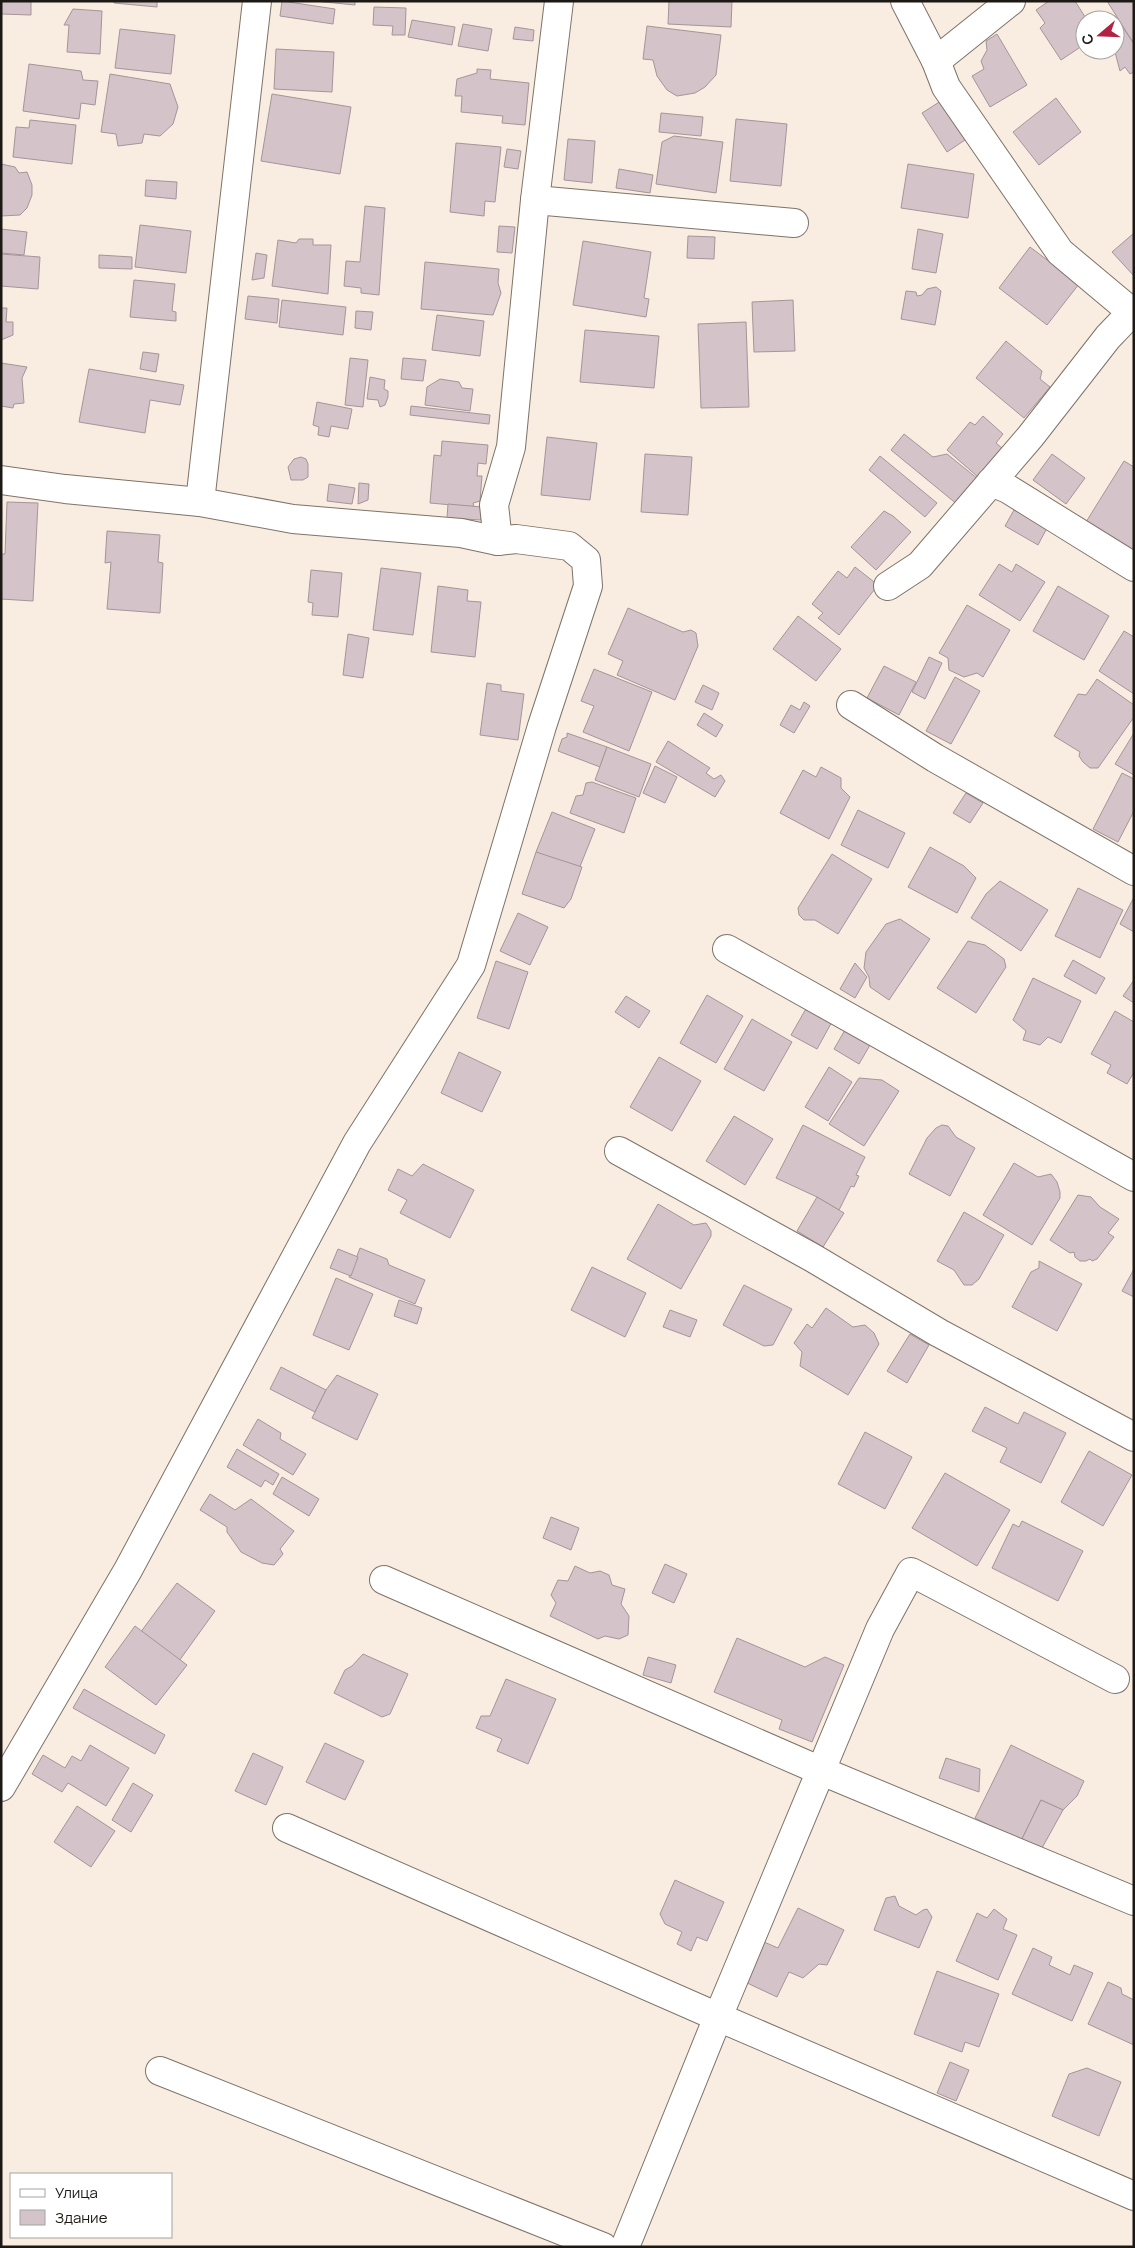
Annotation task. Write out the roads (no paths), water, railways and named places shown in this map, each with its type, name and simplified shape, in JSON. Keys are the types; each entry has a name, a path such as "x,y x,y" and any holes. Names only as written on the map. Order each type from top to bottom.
{"street":[{"path":"200,502 257,1"},
{"path":"498,541 494,505 511,447 535,200 559,1"},
{"path":"888,586 920,565 1133,312 1060,252 946,87 936,61 905,1"},
{"path":"936,61 1011,1"},
{"path":"535,200 794,223"},
{"path":"1,480 65,489 200,502 293,519 461,533 498,541 516,539 569,546 586,560 588,586 542,726 471,965 357,1143 128,1570 1,1787"},
{"path":"991,482 1008,489 1134,567"},
{"path":"851,706 935,758 1134,871"},
{"path":"726,949 1134,1177"},
{"path":"619,1151 813,1258 939,1333 1134,1437"},
{"path":"625,2247 880,1629 911,1572 1115,1679"},
{"path":"384,1580 822,1771 1134,1901"},
{"path":"287,1828 718,2018 1134,2196"},
{"path":"160,2070 603,2247"}]}
